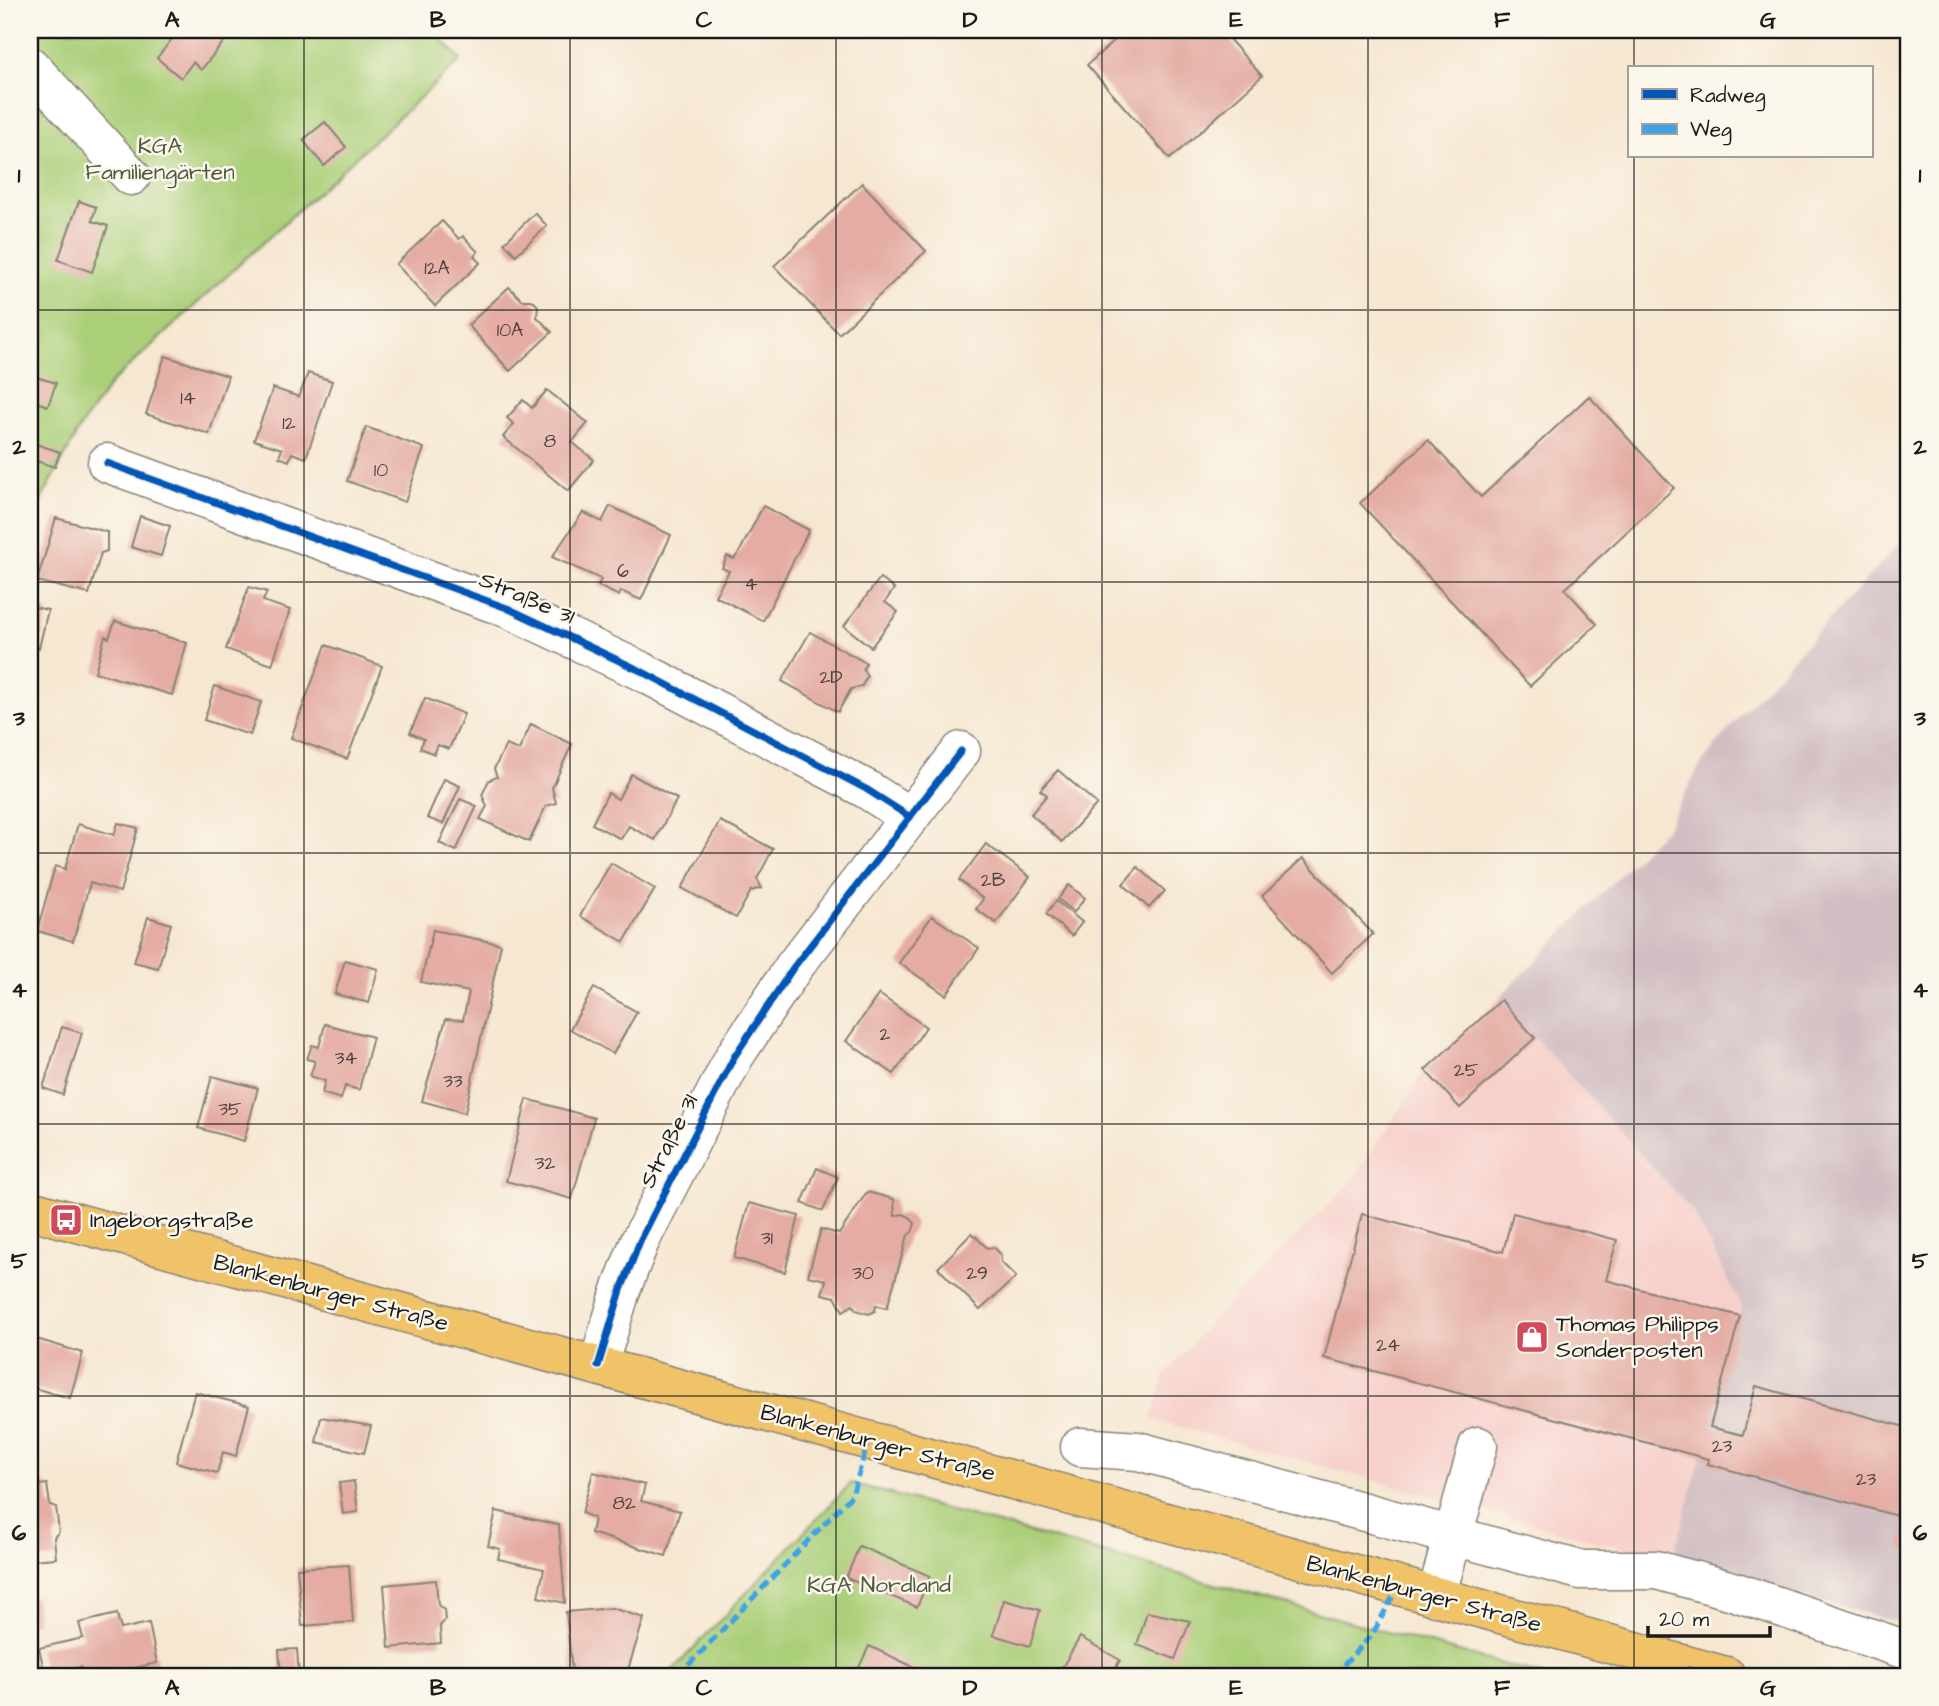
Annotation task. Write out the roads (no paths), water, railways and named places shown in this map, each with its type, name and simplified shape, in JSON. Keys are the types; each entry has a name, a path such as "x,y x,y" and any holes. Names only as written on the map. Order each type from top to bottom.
{"main road":[{"name":"Blankenburger Straße","path":"30,1210 1726,1676"}],"street":[{"path":"30,66 131,176"},
{"name":"Straße 31","path":"107,463 507,608 641,671 866,789 910,817"},
{"name":"Straße 31","path":"598,1366 621,1290 640,1241 734,1058 793,968 961,751"},
{"path":"1436,1597 1478,1446"},
{"path":"1080,1447 1138,1451 1580,1570 1656,1570 1733,1591 1909,1651"}],"place":[{"name":"Ingeborgstraße","path":"66,1220"},
{"name":"Thomas Philipps Sonderposten","path":"1532,1337"}],"park label":[{"name":"KGA Familiengärten","path":"160,159"},
{"name":"KGA Nordland","path":"879,1585"}]}
